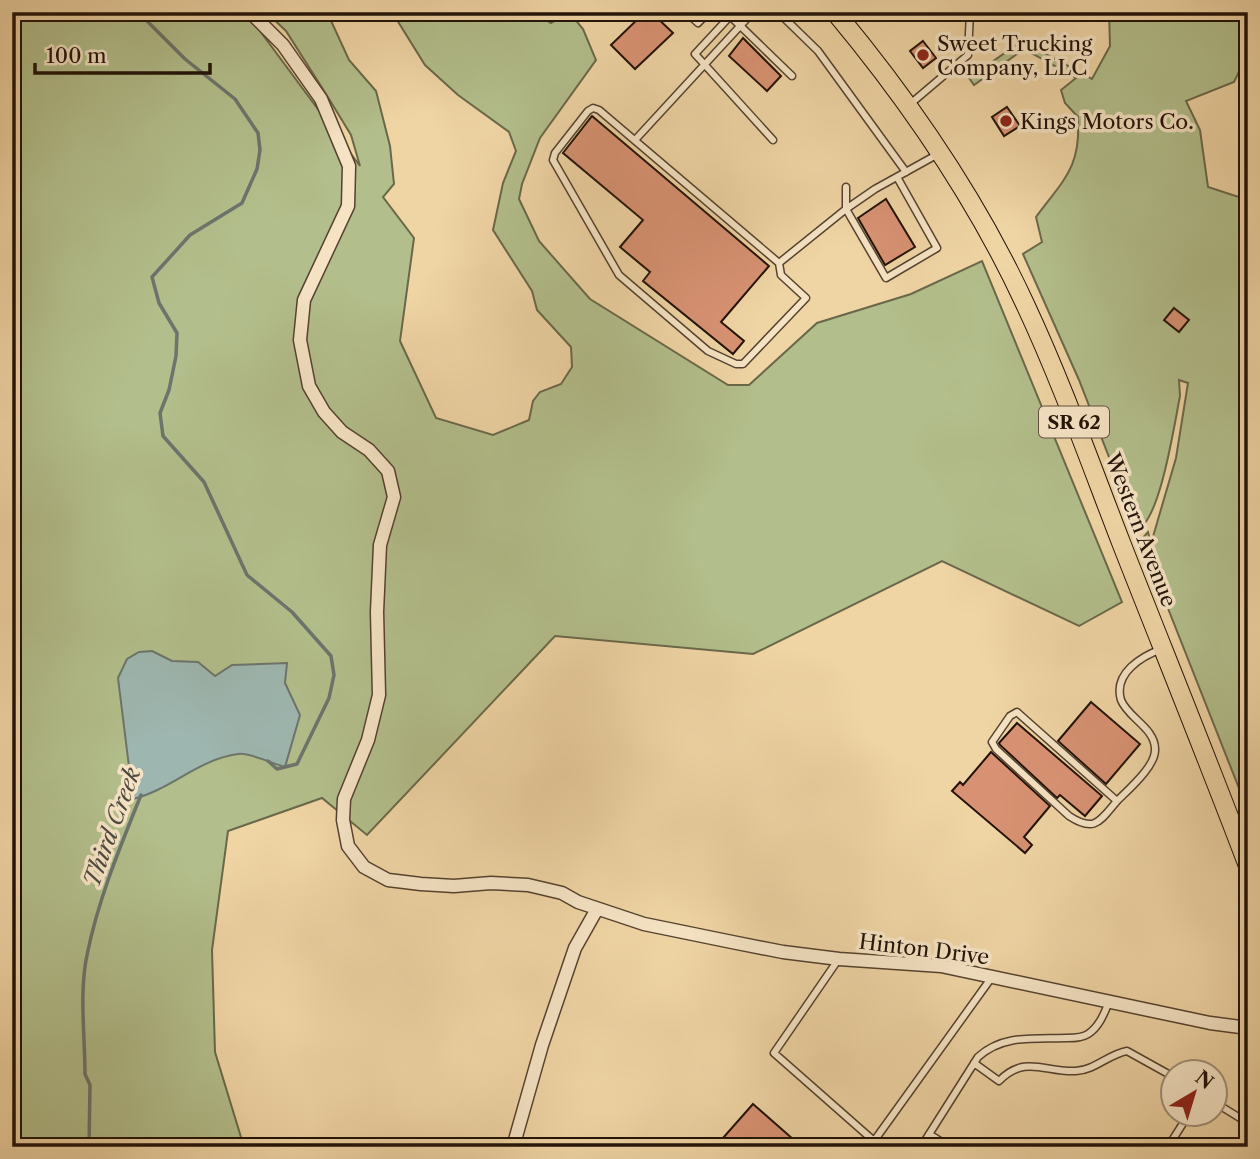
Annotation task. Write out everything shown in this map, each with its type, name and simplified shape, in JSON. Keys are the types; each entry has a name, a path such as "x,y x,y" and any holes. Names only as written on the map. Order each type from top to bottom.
{"main road":[{"name":"Western Avenue","path":"835,12 909,105 942,153 975,207 1025,303 1248,866"}],"street":[{"name":"Hinton Drive","path":"250,12 283,45 321,99 349,166 348,206 304,300 300,340 309,386 324,412 342,432 369,450 388,471 394,496 380,545 377,612 379,695 368,740 344,799 342,820 348,846 364,867 388,880 454,886 491,883 528,885 562,893 597,909 644,924 707,937 783,952 941,966 1210,1023 1248,1028"},
{"path":"513,1147 542,1045 575,947 597,909"}],"lane":[{"path":"686,12 698,23 709,12"},
{"path":"635,140 753,12"},
{"path":"778,12 818,51 906,172"},
{"path":"909,105 968,55 970,12"},
{"path":"773,140 695,54 730,14 792,76"},
{"path":"593,108 635,140 779,263 781,275 806,298 743,364 736,364 708,351 619,275 553,160 555,153 580,120 593,108"},
{"path":"779,263 846,209 942,153"},
{"path":"846,187 846,209 886,278 937,248 897,177"},
{"path":"1117,801 1017,712 1010,716 992,742 996,749 1069,816 1082,824 1092,825 1099,822 1139,780 1154,758 1153,739 1122,700 1121,683 1132,666 1147,654 1163,648"},
{"path":"839,958 774,1053 873,1144 993,976"},
{"path":"921,1147 974,1063 988,1047 1008,1040 1081,1037 1094,1029 1109,1002"},
{"path":"974,1063 999,1081 1018,1068 1034,1066 1074,1072 1086,1070 1127,1051 1158,1068"},
{"path":"1228,1111 1248,1123"},
{"path":"1180,1128 1173,1139 1186,1147"},
{"path":"929,1134 950,1147"}],"green space":[{"path":"12,12 246,12 360,166 351,135 326,94 286,31 266,12 327,12 349,60 376,91 390,146 394,184 383,197 414,238 400,341 436,418 493,435 529,420 533,401 540,392 561,384 572,367 571,347 537,310 532,291 493,230 503,183 516,151 509,132 458,95 425,65 392,12 532,12 551,23 569,12 583,29 596,60 540,138 519,199 539,241 590,299 728,385 749,385 817,323 911,294 982,261 1122,602 1079,626 942,561 753,654 555,636 367,835 322,798 228,831 212,950 215,1052 244,1147 12,1147"},
{"path":"1109,12 1248,12 1248,53 1234,82 1186,101 1200,130 1208,187 1248,200 1248,811 1141,540 1148,532 1152,540 1176,458 1188,383 1179,380 1180,396 1159,491 1145,523 1137,529 1079,380 1023,254 1042,242 1036,217 1069,172 1077,149 1078,117 1065,103 1061,90 1076,78 1024,49 974,85 969,78 1022,41 1092,79 1110,46"}],"water":[{"path":"152,651 172,661 198,662 215,676 232,665 287,663 285,683 300,715 285,767 255,756 238,754 210,762 160,789 133,799 118,678 127,659 139,652"}],"building":[{"path":"645,12 651,12 673,33 635,69 611,45"},
{"path":"743,38 781,76 767,91 729,56"},
{"name":"Sweet Trucking Company, LLC","path":"923,41 936,58 923,68 910,51"},
{"name":"Kings Motors Co.","path":"1007,107 1020,126 1004,136 992,117"},
{"path":"592,116 769,266 721,322 744,341 733,354 643,281 650,272 620,247 643,220 563,153"},
{"path":"886,199 915,247 885,265 858,218"},
{"path":"1174,308 1189,320 1179,332 1164,320"},
{"path":"1091,702 1140,744 1106,784 1058,741"},
{"path":"1017,723 1102,796 1085,816 1060,795 1057,798 1000,745"},
{"path":"991,752 1050,806 1024,837 1032,845 1025,853 952,791 960,782 963,785"},
{"path":"753,1104 802,1147 715,1147"}],"waterway":[{"name":"Third Creek","path":"138,12 185,59 235,99 258,133 260,150 257,169 242,203 190,235 152,277 159,303 177,333 176,356 169,390 160,413 163,436 204,482 247,575 292,612 331,656 334,675 329,698 297,764 277,769 268,761"},
{"name":"Third Creek","path":"89,1147 90,1085 85,1074 83,1014 85,969 103,894 141,795"}],"place":[{"name":"Sweet Trucking Company, LLC","path":"923,55"},
{"name":"Kings Motors Co.","path":"1006,121"}]}
